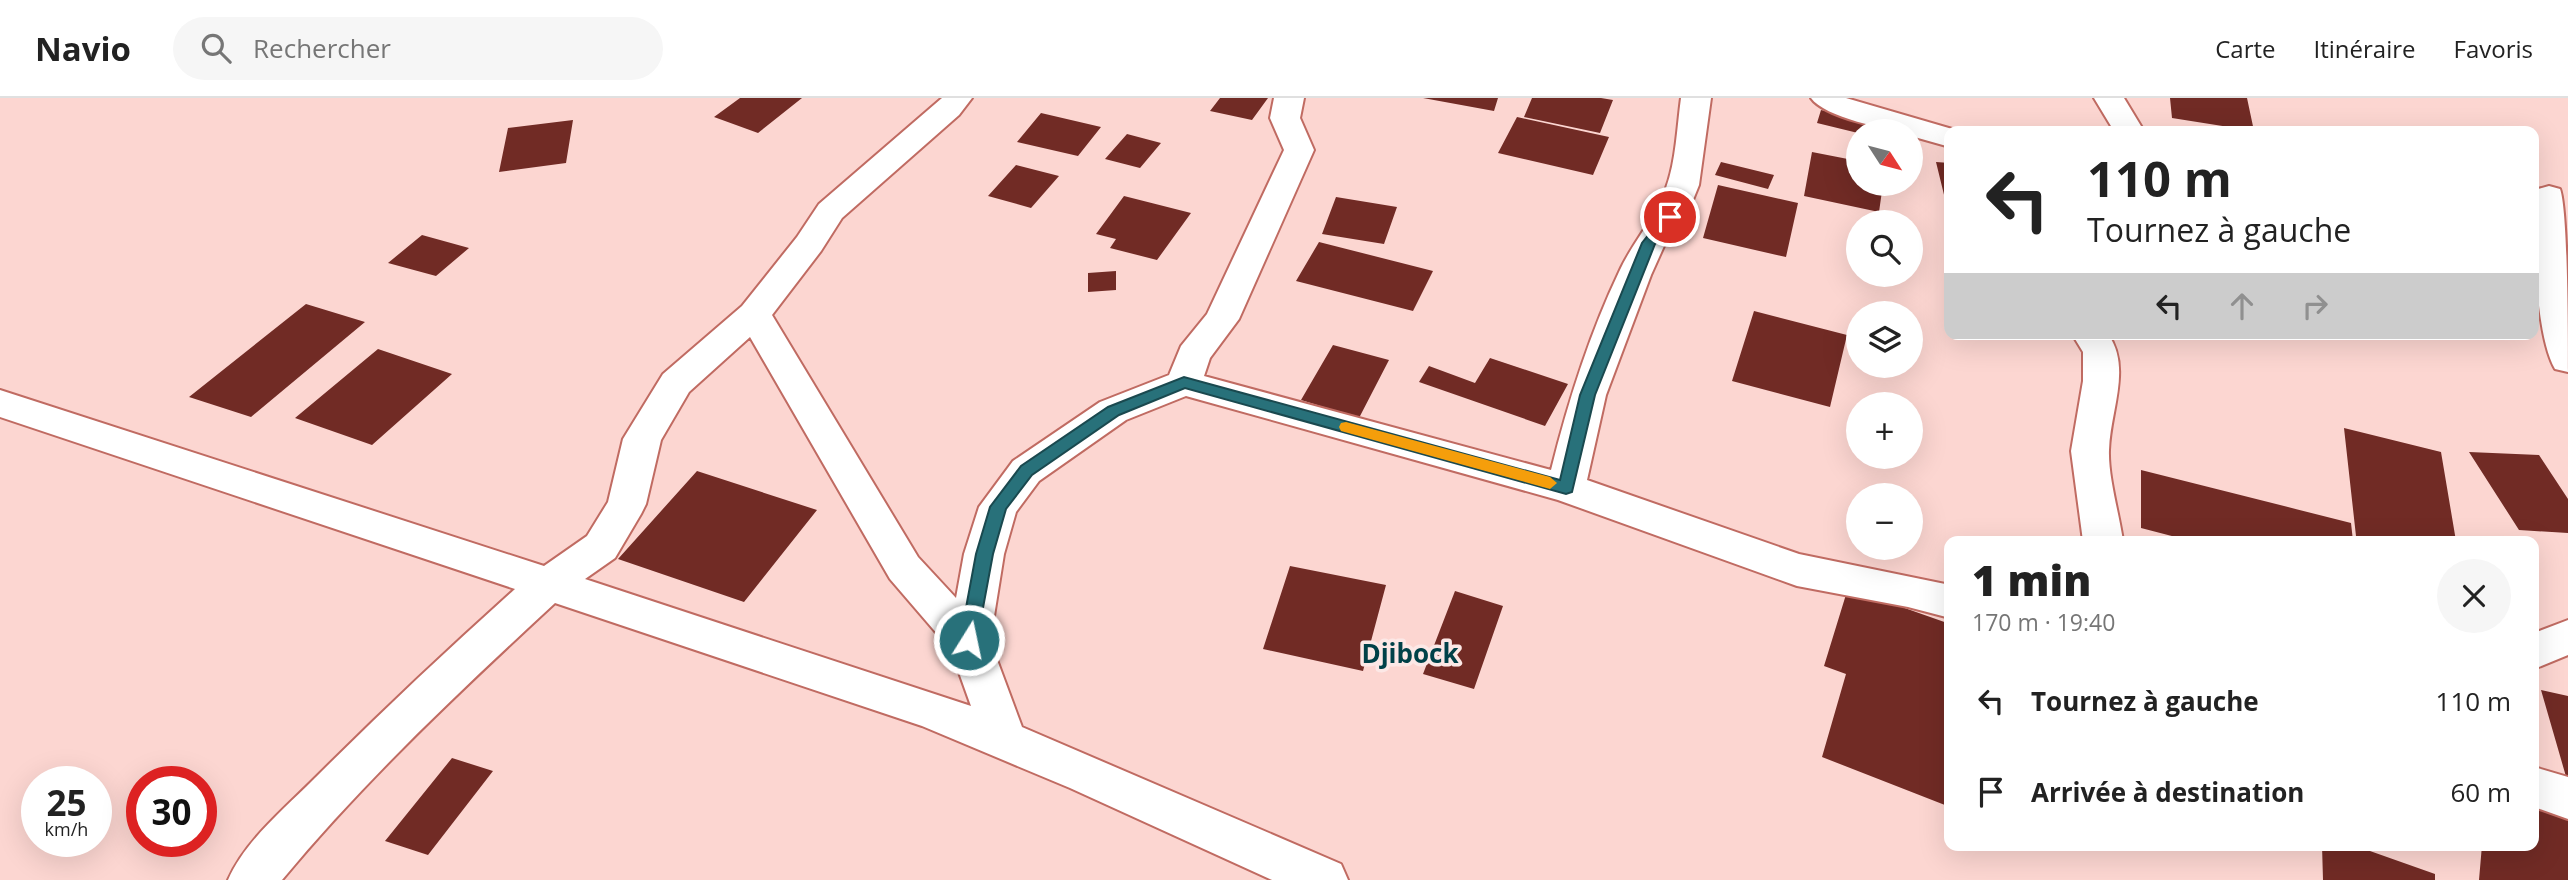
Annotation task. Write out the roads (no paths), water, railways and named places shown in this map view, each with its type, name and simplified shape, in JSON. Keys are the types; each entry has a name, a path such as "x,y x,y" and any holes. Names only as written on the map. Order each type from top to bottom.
{"street":[{"path":"252,880 291,834 420,701 547,585 601,547 626,504 642,439 676,383 754,314 809,244 830,211 949,109 957,98"},
{"path":"1184,383 1193,355 1222,319 1298,150 1286,126 1286,105 1289,98"},
{"path":"1566,488 1588,395 1634,275 1649,243 1670,217 1683,185 1696,98"},
{"path":"1826,98 1835,104 1944,136"},
{"path":"2109,98 2126,126"},
{"path":"2550,197 2558,324 2568,360"},
{"path":"754,314 904,568 969,640 1005,741"},
{"path":"2093,340 2101,351 2101,381 2090,451 2102,536"},
{"path":"969,640 985,554 999,507 1026,471 1114,411 1184,383 1566,488 1797,570 1944,600"},
{"path":"0,403 934,712 1086,774 1286,874"},
{"path":"2539,649 2568,637"},
{"path":"2539,789 2568,798"}],"district":[{"name":"Djibock","path":"1410,654"}]}
